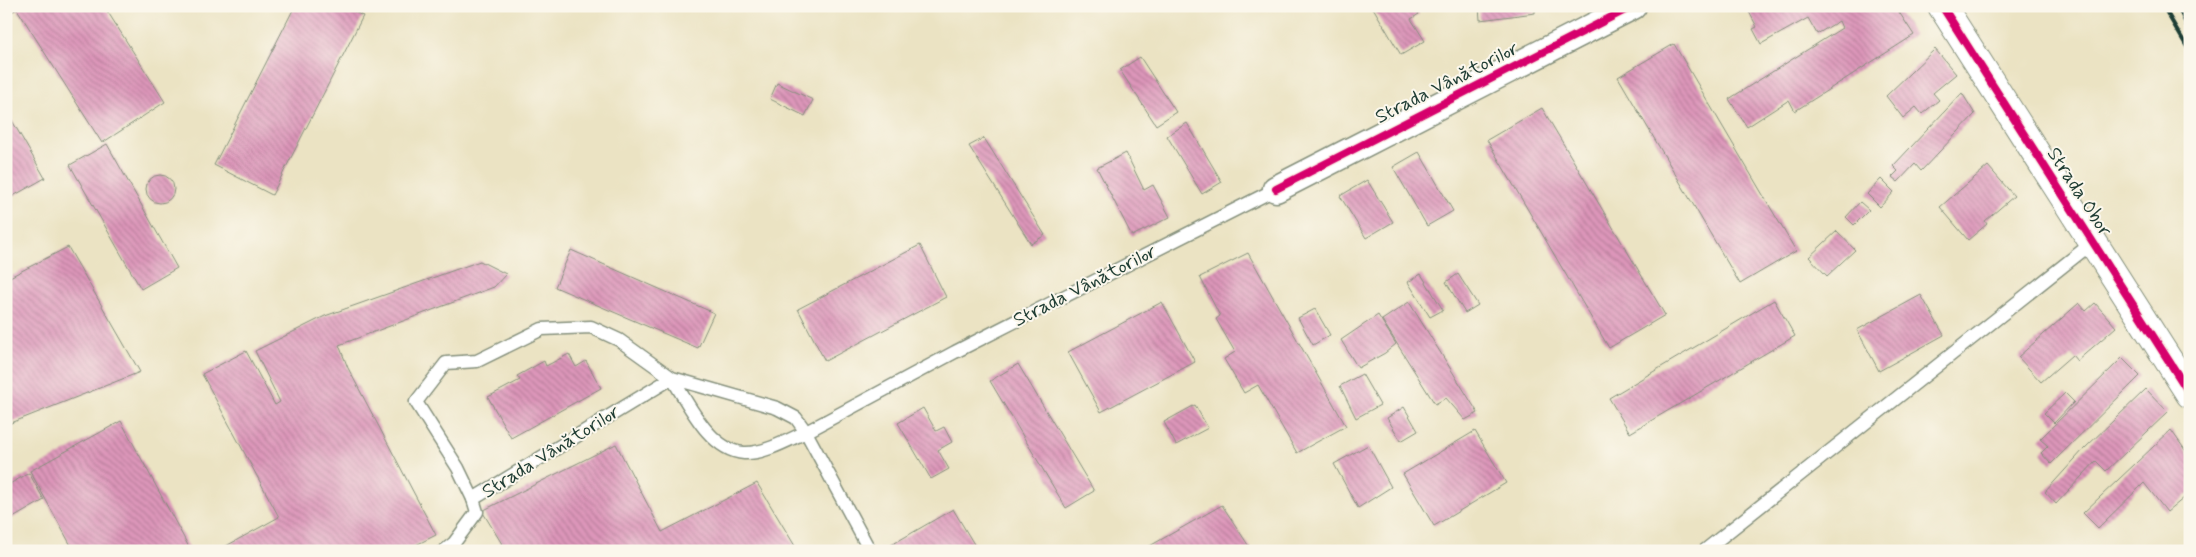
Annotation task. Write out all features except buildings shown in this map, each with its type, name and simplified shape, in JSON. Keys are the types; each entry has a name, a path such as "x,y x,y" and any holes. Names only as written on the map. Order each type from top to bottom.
{"street":[{"name":"Strada Vânătorilor","path":"1276,189 1633,6"},
{"name":"Strada Obor","path":"1942,6 2190,394"}],"lane":[{"name":"Strada Vânătorilor","path":"672,378 709,434 728,450 745,453 764,450 806,432 955,352 1276,189"},
{"path":"1704,551 2092,243"},
{"name":"Strada Vânătorilor","path":"672,378 473,499 458,468 416,402 446,363 477,361 542,329 591,327 619,340 672,378 777,408 796,418 806,432"},
{"path":"806,432 870,551"},
{"path":"444,551 454,543 477,512 473,499"}],"railway":[{"path":"2163,6 2190,52"},
{"path":"2178,6 2190,33"}],"cycle path":[{"path":"1276,189 1633,6"},
{"path":"1942,6 2190,394"}]}
